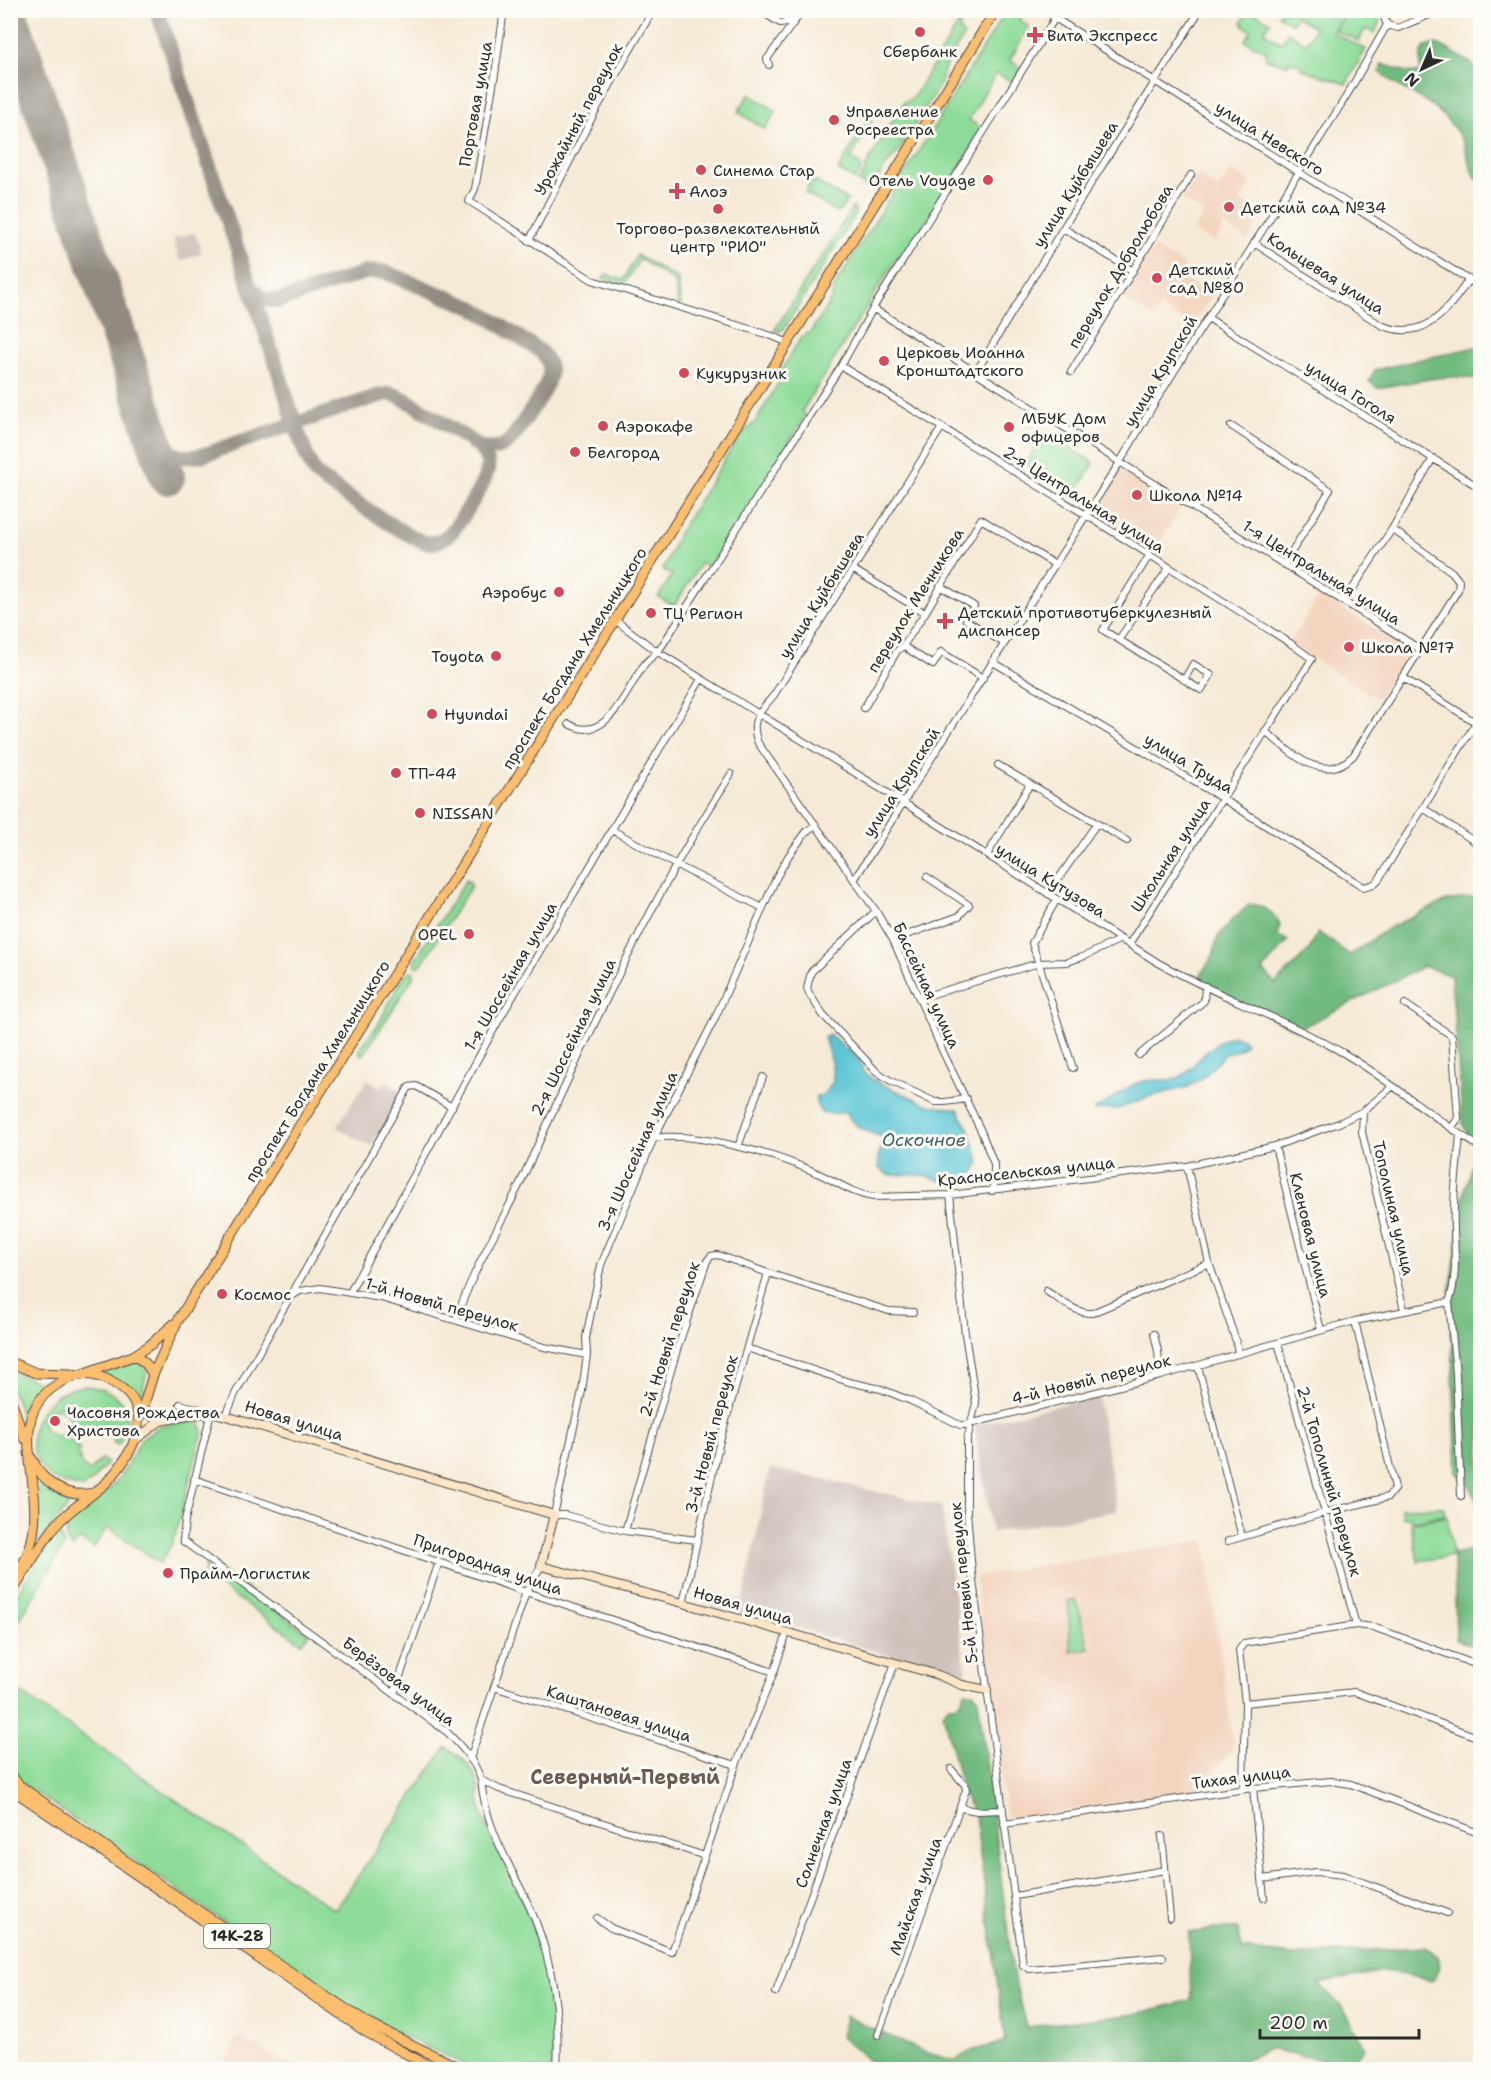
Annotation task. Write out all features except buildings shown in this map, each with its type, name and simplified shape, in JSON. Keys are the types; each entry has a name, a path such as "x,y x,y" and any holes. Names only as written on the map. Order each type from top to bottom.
{"main road":[{"name":"проспект Богдана Хмельницкого","path":"143,1406 153,1375 177,1322 996,10"},
{"name":"проспект Богдана Хмельницкого","path":"83,1373 133,1356 177,1322"},
{"path":"133,1356 149,1366 153,1375"},
{"path":"10,1362 36,1373 51,1375 83,1373 109,1381 124,1390 134,1402 140,1417"},
{"path":"10,1585 29,1554 34,1527 34,1498 27,1449 27,1424 38,1400 56,1384 83,1373"},
{"path":"10,1397 27,1449 37,1468 55,1487 72,1494 94,1493"},
{"path":"10,1596 59,1522 117,1470 134,1441 140,1426 143,1406"},
{"path":"10,1774 15,1787"},
{"path":"10,1780 15,1787"},
{"name":"14К-28","path":"15,1787 366,2032 436,2070"},
{"name":"14К-28","path":"15,1787 367,2023 464,2070"}],"street":[{"name":"Портовая улица","path":"504,10 495,74 470,201 529,241"},
{"name":"Урожайный переулок","path":"529,241 596,110 653,10"},
{"path":"759,10 780,23 788,24 795,21"},
{"path":"769,65 767,59 803,10"},
{"name":"улица Невского","path":"1045,10 1480,287"},
{"path":"569,724 585,729 593,728 604,722 619,705 645,663 658,652 841,366 1060,10"},
{"name":"улица Куйбышева","path":"976,372 1200,10"},
{"path":"1381,10 1387,25 1398,28 1441,10"},
{"name":"улица Крупской","path":"854,880 1120,462 1347,95 1387,25"},
{"name":"переулок Добролюбова","path":"1071,372 1191,175"},
{"path":"1063,228 1132,271"},
{"path":"529,241 592,280 789,343"},
{"name":"Кольцевая улица","path":"1254,243 1381,325 1393,330 1421,327 1434,321 1449,306 1469,279"},
{"name":"1-я Центральная улица","path":"874,309 1420,649"},
{"name":"улица Гоголя","path":"1208,318 1480,488"},
{"name":"2-я Центральная улица","path":"841,366 1086,515 1312,659"},
{"path":"1231,426 1330,490 1284,564"},
{"name":"улица Куйбышева","path":"758,714 774,695 942,427"},
{"path":"1344,602 1392,529 1433,458"},
{"name":"переулок Мечникова","path":"864,708 897,651 903,646 925,613 981,519 1054,564"},
{"path":"1265,731 1310,764 1327,769 1346,763 1353,756 1458,590 1459,581 1452,572 1392,529"},
{"path":"1149,556 1104,630 1184,680 1201,690 1211,675 1193,664 1184,680"},
{"path":"1119,639 1169,568"},
{"path":"854,570 925,613"},
{"path":"940,586 975,606 966,620 1004,643"},
{"name":"улица Кутузова","path":"615,620 658,652 1129,944 1188,979 1346,1055 1480,1147"},
{"path":"903,646 933,666 941,652 983,678"},
{"name":"Школьная улица","path":"1129,944 1312,659"},
{"name":"улица Труда","path":"993,662 1223,799 1360,886 1370,887 1379,879 1423,808"},
{"path":"1402,677 1479,724"},
{"name":"1-я Шоссейная улица","path":"350,1292 527,972 701,679"},
{"name":"Бассейная улица","path":"758,714 754,723 758,742 894,940 994,1164 992,1191"},
{"path":"1480,716 1479,724 1423,808 1480,845"},
{"path":"998,765 1127,841"},
{"name":"2-я Шоссейная улица","path":"456,1320 463,1297 512,1200 581,1050 676,865 730,774"},
{"path":"987,855 1030,784"},
{"path":"1048,894 1097,823"},
{"name":"3-я Шоссейная улица","path":"554,1515 582,1391 587,1355 586,1337 601,1265 654,1138 716,1016 776,878 789,855 807,831 816,825"},
{"path":"612,830 763,908"},
{"path":"894,940 959,916 969,905 927,877"},
{"path":"1058,899 1032,944 1073,1068"},
{"path":"876,911 811,972 807,988 810,995 824,1015 876,1071 925,1099 935,1102 966,1099"},
{"path":"919,998 1039,963 1067,962 1121,939"},
{"path":"1139,1055 1204,1001 1205,986"},
{"path":"1405,1004 1452,1036 1458,1119 1451,1128"},
{"path":"738,1147 764,1077"},
{"path":"226,1416 235,1394 409,1088 416,1086 452,1107"},
{"name":"Красносельская улица","path":"654,1138 666,1136 738,1147 805,1167 861,1195 873,1197 950,1195 1187,1166 1275,1146 1339,1123 1363,1111 1392,1087"},
{"name":"Тополиная улица","path":"1363,1111 1362,1132 1404,1310"},
{"path":"1460,1135 1454,1206 1454,1272 1449,1302 1456,1374 1461,1496"},
{"name":"Кленовая улица","path":"1275,1146 1322,1330"},
{"path":"1187,1166 1209,1263 1236,1341 1238,1354"},
{"name":"5-й Новый переулок","path":"950,1195 965,1334 976,1404 967,1440 967,1510 972,1573 1002,1810 1016,1896 1023,1965 1029,1969 1163,1957"},
{"name":"2-й Новый переулок","path":"625,1531 678,1350 708,1258 714,1254 718,1255 889,1311 913,1312"},
{"path":"1046,1291 1079,1311 1086,1314 1092,1313 1209,1263"},
{"name":"3-й Новый переулок","path":"683,1603 719,1445 768,1273"},
{"name":"1-й Новый переулок","path":"291,1296 309,1288 320,1288 381,1298 544,1347 587,1355"},
{"name":"4-й Новый переулок","path":"747,1348 849,1382 881,1389 960,1425 1198,1366 1355,1321 1449,1302"},
{"path":"1228,1541 1388,1497 1395,1488 1355,1321"},
{"path":"1154,1334 1160,1376"},
{"name":"2-й Тополиный переулок","path":"1278,1344 1356,1626"},
{"path":"1198,1366 1242,1537"},
{"path":"180,1404 211,1412 194,1479"},
{"path":"143,1406 150,1415 160,1421"},
{"name":"Новая улица","path":"134,1441 160,1421 211,1412 554,1515 565,1515 625,1531 697,1540"},
{"name":"Берёзовая улица","path":"194,1479 184,1520 183,1541 447,1732 478,1770 491,1829 532,1911 550,1960 557,2015 557,2070"},
{"name":"Пригородная улица","path":"194,1479 526,1592 774,1672"},
{"path":"470,1759 526,1592 541,1566 554,1515"},
{"path":"394,1694 439,1562"},
{"name":"Новая улица","path":"541,1566 683,1603 938,1675 962,1685 987,1690"},
{"path":"1243,1789 1245,1703 1239,1650 1244,1643 1356,1626 1373,1627 1480,1666"},
{"path":"597,1918 611,1928 672,1952 736,1765 774,1672 787,1633"},
{"name":"Солнечная улица","path":"776,1992 895,1663"},
{"name":"Каштановая улица","path":"494,1687 736,1765"},
{"path":"1245,1703 1355,1692 1480,1738"},
{"name":"Майская улица","path":"878,2035 966,1790 965,1785 951,1769"},
{"path":"481,1780 499,1789 705,1856"},
{"name":"Тихая улица","path":"1004,1824 1243,1789 1331,1780 1351,1784 1473,1831"},
{"path":"1253,1788 1264,1898"},
{"path":"961,1808 977,1811 1002,1810"},
{"path":"1162,1836 1170,1918"},
{"path":"1016,1896 1165,1870"},
{"path":"1262,1879 1316,1872 1343,1875 1448,1913"}],"shaded area":[{"path":"1231,169 1251,182 1240,201 1263,215 1248,240 1224,226 1214,243 1193,231 1204,213 1182,200 1198,175 1219,188"},
{"path":"195,232 202,253 180,261 173,239"},
{"path":"1154,247 1185,266 1179,276 1211,296 1192,326 1160,307 1153,317 1122,298"},
{"path":"1118,470 1181,508 1151,557 1088,518"},
{"name":"Школа №17","path":"1320,594 1409,651 1378,699 1289,643"},
{"path":"367,1079 381,1088 386,1082 403,1094 371,1147 337,1127"},
{"path":"1098,1396 1117,1511 992,1532 974,1425"},
{"path":"770,1468 941,1506 967,1680 773,1620 756,1621 705,1603 708,1592 743,1601"},
{"path":"1205,1540 1233,1744 1230,1752 1194,1791 1014,1819 1006,1814 975,1576"},
{"path":"237,2038 301,2069 222,2069"}],"green space":[{"path":"1006,11 1021,11 1023,16 1020,21 1029,27 1010,60 1021,68 1012,82 996,73 969,120 983,129 904,257 898,256 802,411 806,415 710,567 701,563 674,606 658,597 672,575 663,570 678,534 740,435 756,421 779,382 780,372 800,339 812,330 832,298 834,287"},
{"path":"1248,11 1270,22 1264,32 1281,43 1288,32 1306,44 1315,28 1296,16 1292,24 1278,15 1281,11 1342,11 1344,12 1332,33 1366,49 1346,84 1300,68 1301,65 1289,61 1288,65 1266,59 1266,51 1245,41 1251,31 1243,25 1242,21"},
{"path":"1348,11 1375,11 1380,22 1374,33 1365,29 1359,41 1335,31"},
{"path":"960,21 960,32 964,35 944,70 941,83 898,152 872,187 858,182 904,102 913,98"},
{"path":"1436,44 1473,65 1480,78 1480,182 1472,170 1461,138 1445,117 1380,72 1382,64 1406,72 1420,73 1421,54 1425,47"},
{"path":"749,94 776,111 765,129 738,112"},
{"path":"868,119 872,121 851,158 860,165 861,171 855,180 838,170"},
{"path":"815,181 847,200 840,211 836,212 805,193 811,182"},
{"path":"853,207 855,215 785,327 781,331 774,331"},
{"path":"637,255 678,279 681,305 678,305 675,282 640,259 624,285 603,278 606,274 623,280"},
{"path":"1480,346 1480,380 1456,377 1429,379 1377,388 1369,381 1375,370"},
{"path":"1045,432 1094,463 1075,494 1026,464"},
{"path":"466,880 471,886 421,965 416,967 414,961"},
{"path":"1480,896 1480,1146 1470,1140 1463,1124 1451,976 1424,966 1297,1030 1202,984 1201,974 1213,956 1217,938 1250,904 1271,912 1280,924 1277,935 1288,941 1263,970 1275,984 1309,950 1318,932 1350,955 1389,928 1446,901"},
{"path":"409,971 414,972 414,976 365,1053 361,1055 359,1049 379,1023"},
{"path":"1474,1157 1480,1160 1480,1647 1456,1640 1454,1554 1471,1550 1477,1527 1478,1508 1472,1491 1457,1473 1450,1293 1464,1193"},
{"path":"138,1361 147,1370 140,1402 123,1384 99,1374"},
{"path":"10,1371 36,1381 52,1382 34,1397 22,1421 11,1390"},
{"path":"84,1386 97,1388 117,1397 123,1404 127,1422 118,1445 114,1443 113,1438 117,1431 107,1425 92,1430 71,1424 68,1414 59,1408 48,1411 43,1420 45,1430 55,1436 65,1434 80,1450 78,1453 82,1466 90,1471 101,1459 107,1463 83,1488 52,1478 40,1465 33,1451 32,1436 35,1422 54,1398 68,1390"},
{"path":"196,1420 203,1431 175,1535 160,1563 107,1527 94,1548 79,1539 73,1548 67,1542 65,1524 111,1488 122,1474 142,1438 160,1426"},
{"path":"39,1482 54,1495 74,1499 38,1543"},
{"path":"1444,1507 1445,1515 1412,1521 1410,1517 1403,1518 1401,1508"},
{"path":"1447,1516 1453,1556 1418,1561 1411,1523"},
{"path":"58,1528 64,1546 11,1634 11,1603"},
{"path":"207,1560 309,1634 302,1643 204,1575"},
{"path":"1076,1600 1089,1648 1071,1652 1068,1601"},
{"path":"11,1686 335,1910 446,1747 451,1750 474,1773 483,1816 534,1930 545,1969 552,2010 554,2050 552,2069 474,2069 363,2017 19,1781 11,1770"},
{"path":"965,1692 973,1692 978,1698 1013,1972 1026,2027 1135,2014 1191,2000 1189,1933 1215,1929 1238,1929 1242,1949 1292,1955 1425,1947 1438,1956 1440,1966 1437,1975 1432,1980 1384,1971 1319,1983 1342,2007 1365,2048 1349,2065 1268,2049 1230,2069 879,2069 841,2037 845,2016 924,2052 955,2061 970,2051 1005,2041 975,1815 963,1793 943,1714 949,1705 954,1706 962,1700"}],"water":[{"name":"Оскочное","path":"829,1034 860,1060 863,1072 879,1083 929,1105 958,1109 969,1130 980,1163 974,1173 948,1183 922,1175 888,1175 879,1168 878,1156 884,1143 882,1137 857,1126 847,1113 821,1113 816,1103 816,1096 822,1096 833,1082 832,1064 824,1037"},
{"path":"1233,1035 1246,1043 1239,1050 1225,1054 1206,1075 1188,1087 1151,1096 1117,1109 1093,1110 1137,1083 1181,1076 1211,1048"}],"taxiway":[{"path":"152,433 171,453 188,457 196,456 213,452 285,427 298,422 356,404 376,396 391,394 421,409 478,446 488,466 478,492 457,525 444,538 431,543 421,541 392,525 318,476 307,457 296,426 290,410 157,10"},
{"path":"251,288 263,299 279,301 366,272 385,272 474,308 540,351 547,360 550,372 546,386 536,403 516,433 504,445 494,449 478,446"}],"runway":[{"path":"10,15 167,477"}],"place":[{"name":"Сбербанк","path":"920,32"},
{"name":"Вита Экспресс","path":"1035,35"},
{"name":"Управление Росреестра","path":"834,120"},
{"name":"Синема Стар","path":"701,170"},
{"name":"Отель Voyage","path":"988,180"},
{"name":"Алоэ","path":"677,191"},
{"name":"Детский сад №34","path":"1229,207"},
{"name":"Торгово-развлекательный центр \"РИО\"","path":"718,209"},
{"name":"Детский сад №80","path":"1157,278"},
{"name":"Церковь Иоанна Кронштадтского","path":"884,361"},
{"name":"Кукурузник","path":"684,373"},
{"name":"Аэрокафе","path":"603,426"},
{"name":"МБУК Дом офицеров","path":"1009,427"},
{"name":"Белгород","path":"575,452"},
{"name":"Школа №14","path":"1137,495"},
{"name":"Аэробус","path":"559,592"},
{"name":"ТЦ Регион","path":"651,613"},
{"name":"Детский противотуберкулезный диспансер","path":"945,621"},
{"name":"Школа №17","path":"1349,647"},
{"name":"Toyota","path":"496,656"},
{"name":"Hyundai","path":"432,714"},
{"name":"ТП-44","path":"396,773"},
{"name":"NISSAN","path":"420,813"},
{"name":"OPEL","path":"469,934"},
{"name":"Космос","path":"222,1294"},
{"name":"Часовня Рождества Христова","path":"55,1421"},
{"name":"Прайм-Логистик","path":"168,1573"}],"district":[{"name":"Северный-Первый","path":"625,1777"}]}
